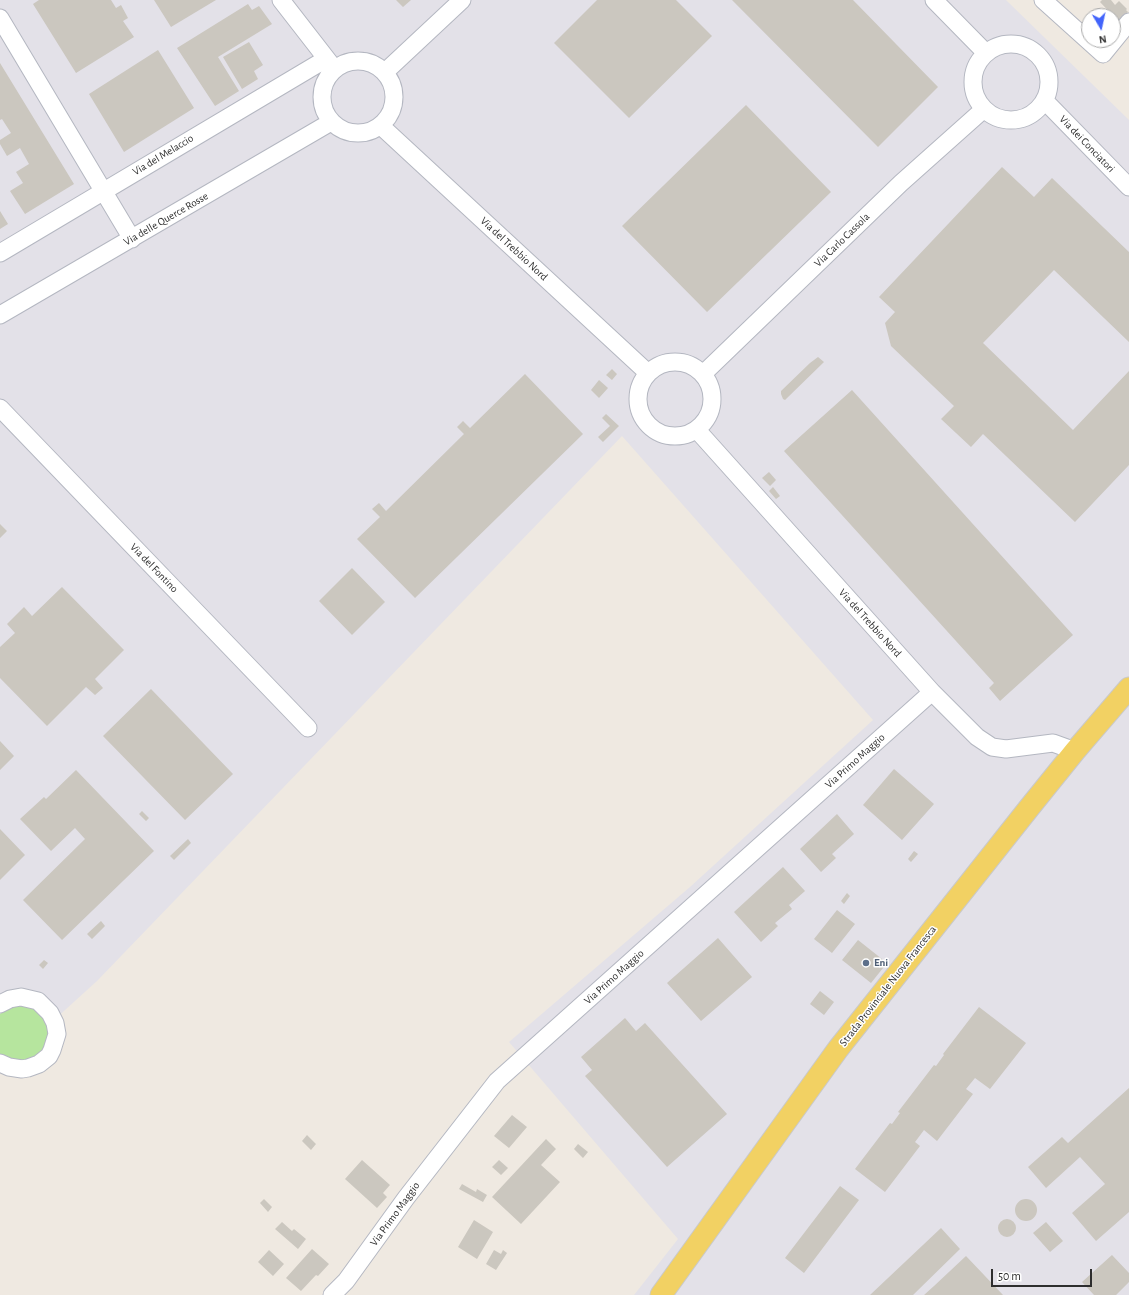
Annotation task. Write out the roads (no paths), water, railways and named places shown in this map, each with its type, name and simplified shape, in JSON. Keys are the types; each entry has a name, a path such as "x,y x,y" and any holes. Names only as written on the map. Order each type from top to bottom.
{"main road":[{"name":"Strada Provinciale Nuova Francesca","path":"661,1295 838,1049 1076,750 1129,688"}],"street":[{"path":"281,0 330,64"},
{"path":"385,72 462,0"},
{"path":"934,0 986,53"},
{"path":"1043,0 1103,54 1129,22"},
{"path":"0,18 132,239"},
{"path":"1006,44 1016,44 1036,52 1043,60 1048,70 1050,80 1049,91 1045,101 1038,110 1028,117 1016,120 1004,120 993,116 984,109 976,99 973,87 974,74 978,62 986,53 995,47 1006,44"},
{"path":"355,60 366,61 377,65 385,72 392,82 395,94 394,106 389,117 381,126 370,131 359,133 348,132 331,122 324,109 322,98 323,87 330,64 344,63 355,60"},
{"name":"Via del Melaccio","path":"0,253 280,85 330,64"},
{"name":"Via dei Conciatori","path":"1045,101 1129,187"},
{"name":"Via Carlo Cassola","path":"703,374 901,183 984,109"},
{"name":"Via delle Querce Rosse","path":"0,316 331,122"},
{"name":"Via del Trebbio Nord","path":"381,126 648,373"},
{"path":"670,362 682,362 694,366 703,374 709,383 713,403 710,414 697,430 687,435 676,437 665,436 646,424 640,414 638,393 641,382 648,373 658,366 670,362"},
{"name":"Via del Fontino","path":"0,408 308,728"},
{"name":"Via del Trebbio Nord","path":"697,430 932,692 977,737 992,747 1006,749 1054,743 1076,750"},
{"name":"Via Primo Maggio","path":"332,1295 346,1281 406,1198 497,1082 932,692"},
{"path":"0,1063 9,1068 22,1069 39,1064 49,1056 55,1045 57,1034 55,1023 50,1013 38,1001 21,997 2,1001"}],"place":[{"name":"Eni","path":"866,963"}]}
